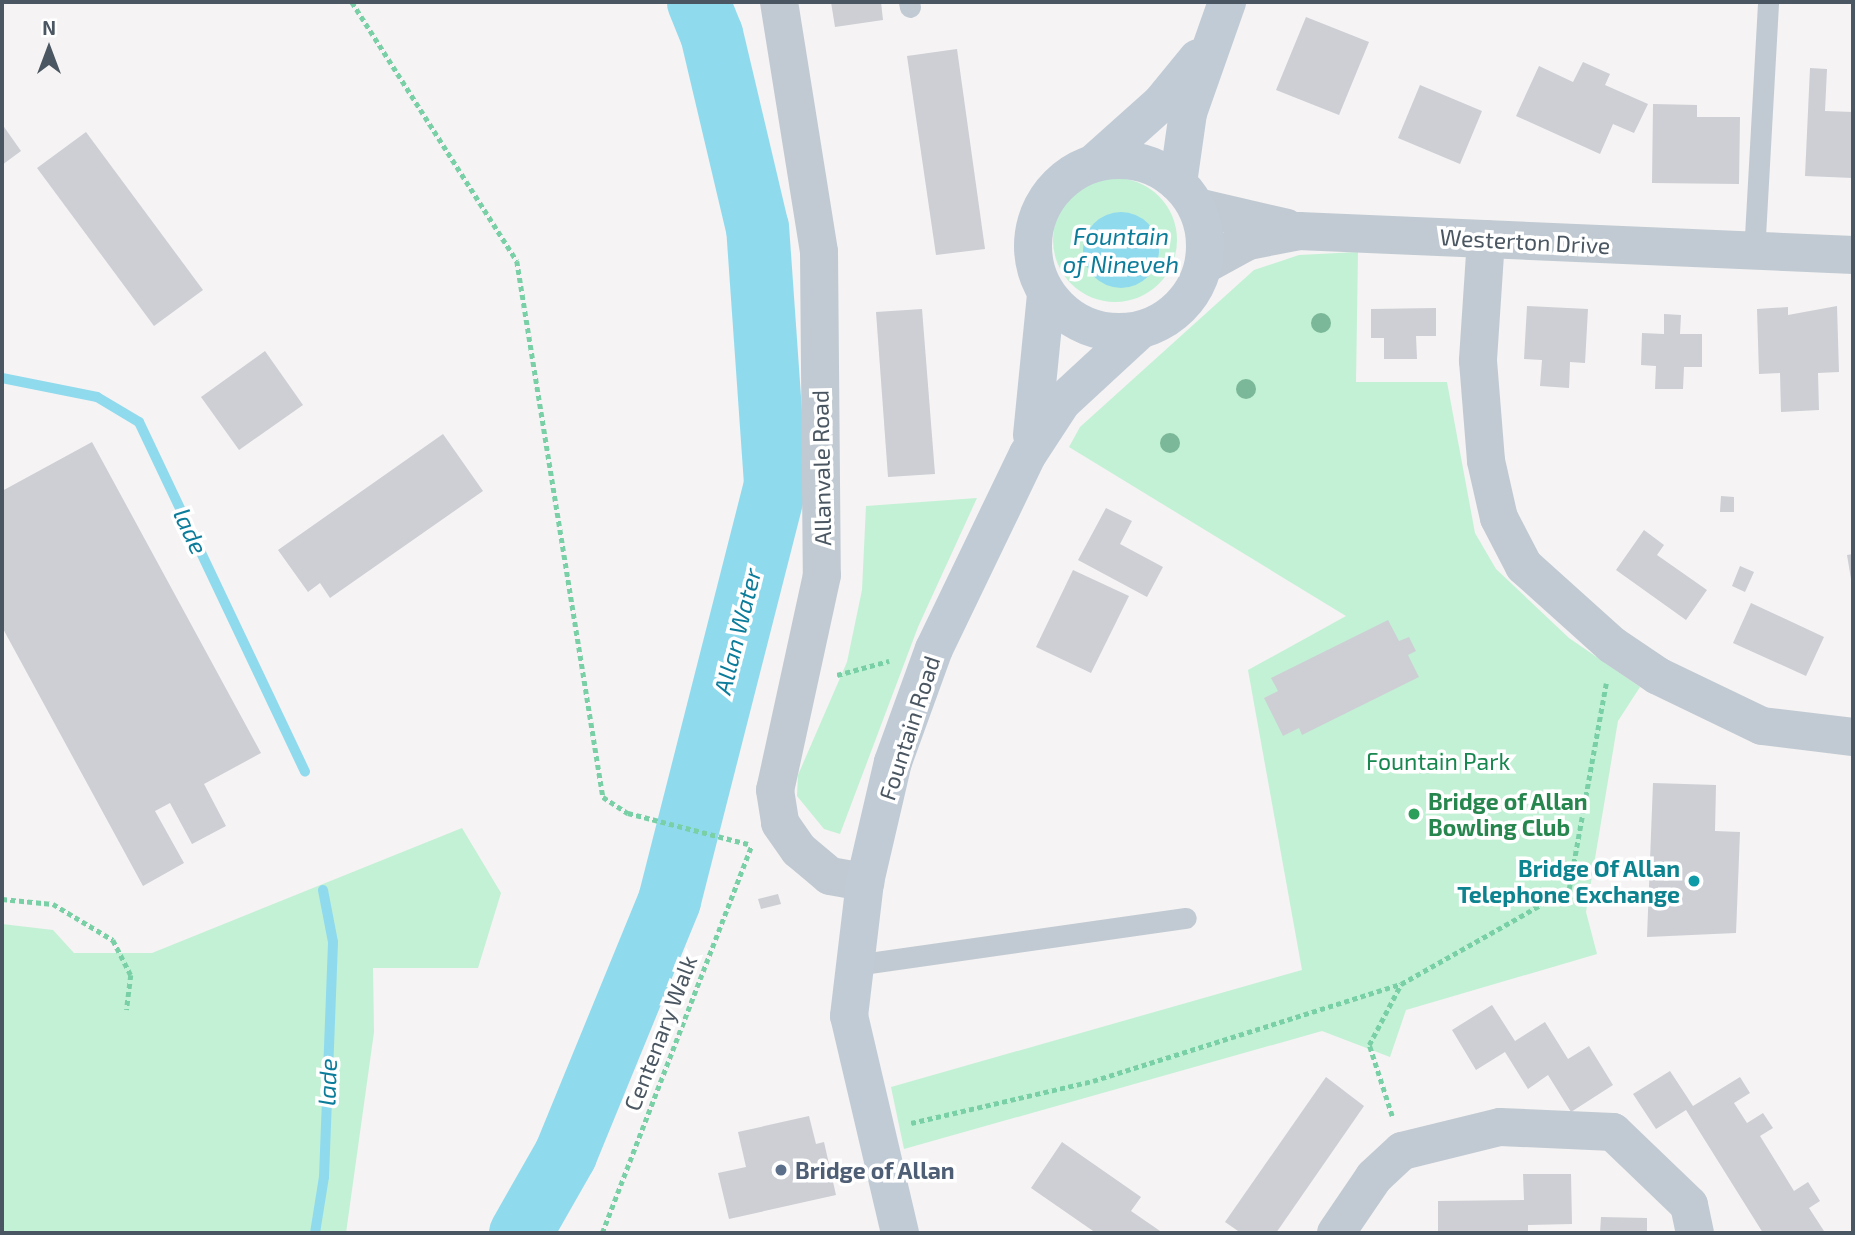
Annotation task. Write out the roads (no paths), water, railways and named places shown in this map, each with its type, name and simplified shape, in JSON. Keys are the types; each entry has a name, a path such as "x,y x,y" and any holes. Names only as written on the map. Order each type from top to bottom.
{"main road":[{"path":"1028,454 1042,387 1046,294 1032,243 1037,217 1060,184 1094,163 1161,103 1206,48 1227,2"},
{"path":"1188,195 1206,48"},
{"path":"1046,294 1087,327 1139,331 1181,307 1204,265 1206,235 1188,195 1139,161 1094,163"},
{"name":"Fountain Road","path":"900,1233 885,1184 849,1016 865,883 893,762 934,649 1028,454 1062,402 1139,331"}],"street":[{"name":"Allanvale Road","path":"779,2 819,252 822,575 795,687 775,790 780,823 799,850 830,876 865,883"},
{"path":"1188,195 1299,231"},
{"name":"Westerton Drive","path":"1204,265 1248,241 1299,231 1754,254 1853,255"},
{"path":"1486,239 1478,361 1499,518 1524,566 1612,645 1658,676 1762,726 1853,737"},
{"path":"1336,1233 1374,1177 1402,1151 1500,1127 1613,1132 1689,1205 1695,1233"}],"lane":[{"path":"1754,254 1768,2"},
{"path":"855,965 1186,918"}],"water":[{"name":"Fountain of Nineveh","path":"1121,212 1136,215 1148,223 1156,235 1159,250 1156,265 1148,277 1136,285 1121,288 1106,285 1094,277 1086,265 1083,250 1086,235 1094,223 1106,215"},
{"path":"565,1154 544,1233 514,1233"}],"waterway":[{"name":"Allan Water","path":"520,1233 565,1154 669,900 775,483 757,228 711,34 698,2"},
{"name":"lade","path":"2,378 97,397 139,422 305,772"},
{"name":"lade","path":"315,1233 324,1177 333,942 323,890"}],"place":[{"name":"Bridge of Allan Bowling Club","path":"1414,814"},
{"name":"Bridge Of Allan Telephone Exchange","path":"1694,881"},
{"name":"Bridge of Allan","path":"781,1170"}],"park label":[{"name":"Fountain Park","path":"1438,761"}]}
